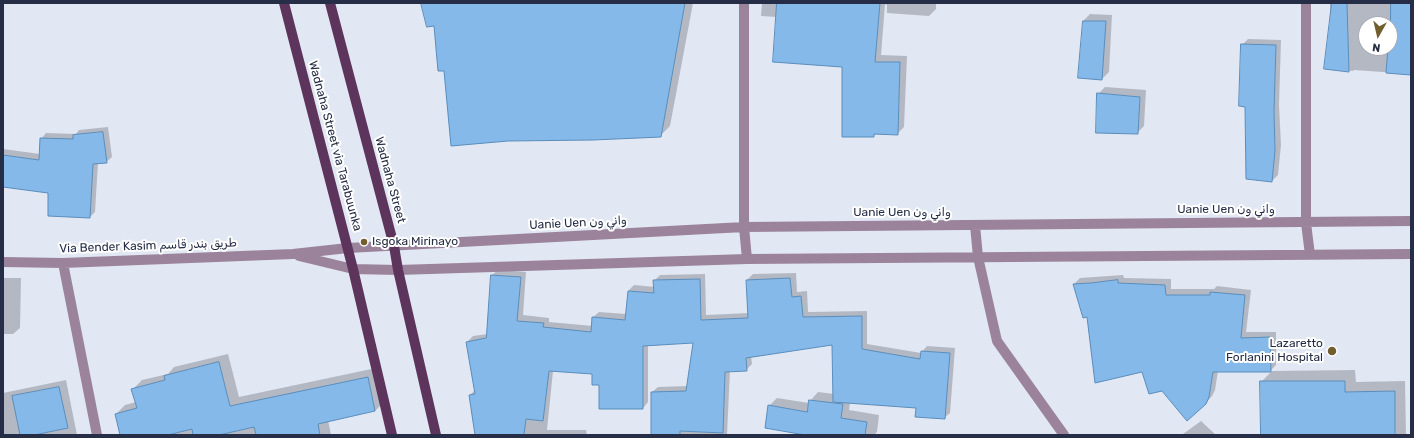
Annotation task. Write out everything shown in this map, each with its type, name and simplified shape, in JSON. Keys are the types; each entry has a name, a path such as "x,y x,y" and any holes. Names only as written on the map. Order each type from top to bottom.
{"main road":[{"name":"Wadnaha Street via Tarabuunka","path":"284,3 348,248 392,435"},
{"name":"Wadnaha Street","path":"330,3 394,246 398,270 436,435"}],"street":[{"path":"744,3 744,227 747,259"},
{"path":"1306,3 1306,223 1310,255"},
{"name":"Uanie Uen واني ون","path":"394,246 744,227 1411,221"},
{"path":"975,225 978,257 997,340 1064,435"},
{"name":"Via Bender Kasim طريق بندر قاسم","path":"3,262 63,263 293,254 348,248 394,246"},
{"name":"Via Bender Kasim طريق بندر قاسم","path":"293,254 353,269 398,270"},
{"path":"398,270 747,259 1411,254"},
{"path":"63,263 97,435"}],"building":[{"path":"421,3 685,3 661,137 593,140 508,141 451,146 444,71 438,71 434,26 427,27"},
{"path":"777,3 880,3 875,62 900,62 898,135 874,134 874,137 842,137 842,67 773,62"},
{"path":"1332,3 1347,3 1349,72 1324,69"},
{"path":"1391,3 1411,3 1411,75 1386,73 1387,56 1398,56 1398,16 1391,16"},
{"path":"1083,21 1106,21 1102,80 1078,78"},
{"path":"1241,44 1276,45 1274,111 1275,151 1272,182 1246,179 1245,107 1239,106"},
{"path":"1097,93 1140,97 1138,134 1096,133"},
{"path":"103,132 107,163 93,164 90,218 48,216 48,193 3,187 3,155 39,160 40,138 73,139 73,135"},
{"path":"491,275 521,277 517,321 544,323 543,327 591,332 592,317 625,320 628,291 654,293 653,280 700,279 701,320 748,318 746,280 790,278 792,297 801,296 803,317 862,316 862,349 920,359 921,351 950,353 945,419 915,417 916,408 833,402 832,345 746,358 747,371 725,372 723,433 680,431 680,435 651,435 651,392 686,391 693,343 643,346 643,409 599,409 599,385 592,385 592,374 549,371 543,421 526,419 524,435 475,435 469,395 475,394 466,342 486,338"},
{"path":"1118,280 1118,283 1165,285 1166,295 1210,295 1210,292 1245,295 1241,338 1270,337 1271,372 1213,372 1209,397 1206,404 1187,421 1162,391 1149,394 1142,372 1095,383 1087,317 1083,318 1073,284"},
{"path":"219,362 230,406 368,377 375,411 318,424 320,435 256,435 254,427 219,435 193,435 192,429 168,435 120,435 115,414 137,408 131,389 165,380 164,376"},
{"path":"1260,381 1345,381 1345,392 1395,391 1395,435 1261,435"},
{"path":"59,387 68,428 34,435 20,435 12,396"},
{"path":"809,400 843,404 841,418 867,422 865,435 805,435 765,428 768,405 807,412"}],"place":[{"name":"Isgoka Mirinayo","path":"364,242"},
{"name":"Lazaretto Forlanini Hospital","path":"1332,351"}]}
